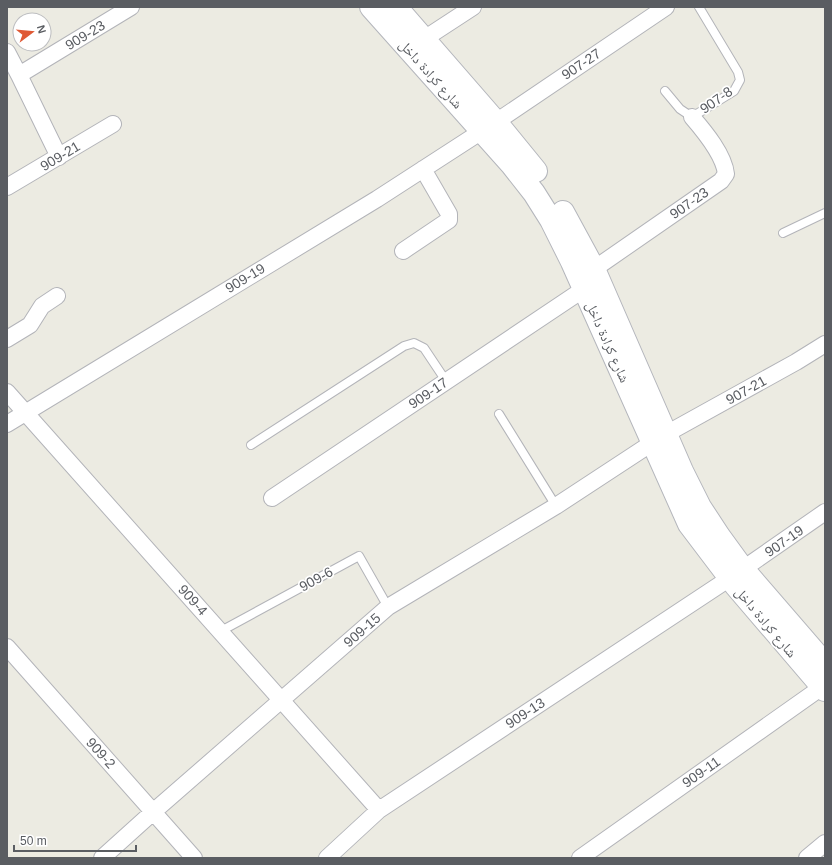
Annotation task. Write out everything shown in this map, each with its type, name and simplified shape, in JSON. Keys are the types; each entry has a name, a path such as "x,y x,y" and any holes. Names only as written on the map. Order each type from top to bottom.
{"main road":[{"name":"شارع كرادة داخل","path":"371,7 489,126 523,155 551,192 574,230 594,269 659,438"},
{"name":"شارع كرادة داخل","path":"396,7 424,39 489,126 512,165 534,193 563,243 659,438 682,471 700,507 719,536 736,574 823,688"},
{"name":"شارع كرادة داخل","path":"736,574 825,664"}],"street":[{"name":"909-23","path":"19,75 131,7"},
{"path":"424,39 473,7"},
{"name":"907-27","path":"489,126 666,7"},
{"path":"7,52 59,157"},
{"name":"907-23","path":"594,269 721,180 726,174 725,166 707,134 692,117"},
{"name":"909-21","path":"7,187 113,124"},
{"name":"909-19","path":"7,424 377,199 489,126"},
{"path":"403,251 449,220 449,214 422,169"},
{"name":"909-17","path":"272,498 584,288"},
{"path":"7,339 30,326 42,306 57,296"},
{"name":"907-21","path":"659,438 796,362 825,344"},
{"name":"909-4","path":"7,392 379,810"},
{"name":"909-15","path":"102,858 388,607 556,506 659,438"},
{"name":"907-19","path":"736,574 825,512"},
{"name":"909-13","path":"327,858 379,810 736,574"},
{"name":"909-2","path":"7,647 194,858"},
{"name":"909-11","path":"580,858 823,688"},
{"path":"807,858 825,843"}],"lane":[{"name":"907-8","path":"664,91 680,109 692,117 734,91 740,80 738,72 699,7"},
{"path":"783,233 825,213"},
{"path":"251,445 404,346 414,343 424,348 446,381"},
{"path":"499,414 556,506"},
{"name":"909-6","path":"221,631 359,556 388,607"}]}
